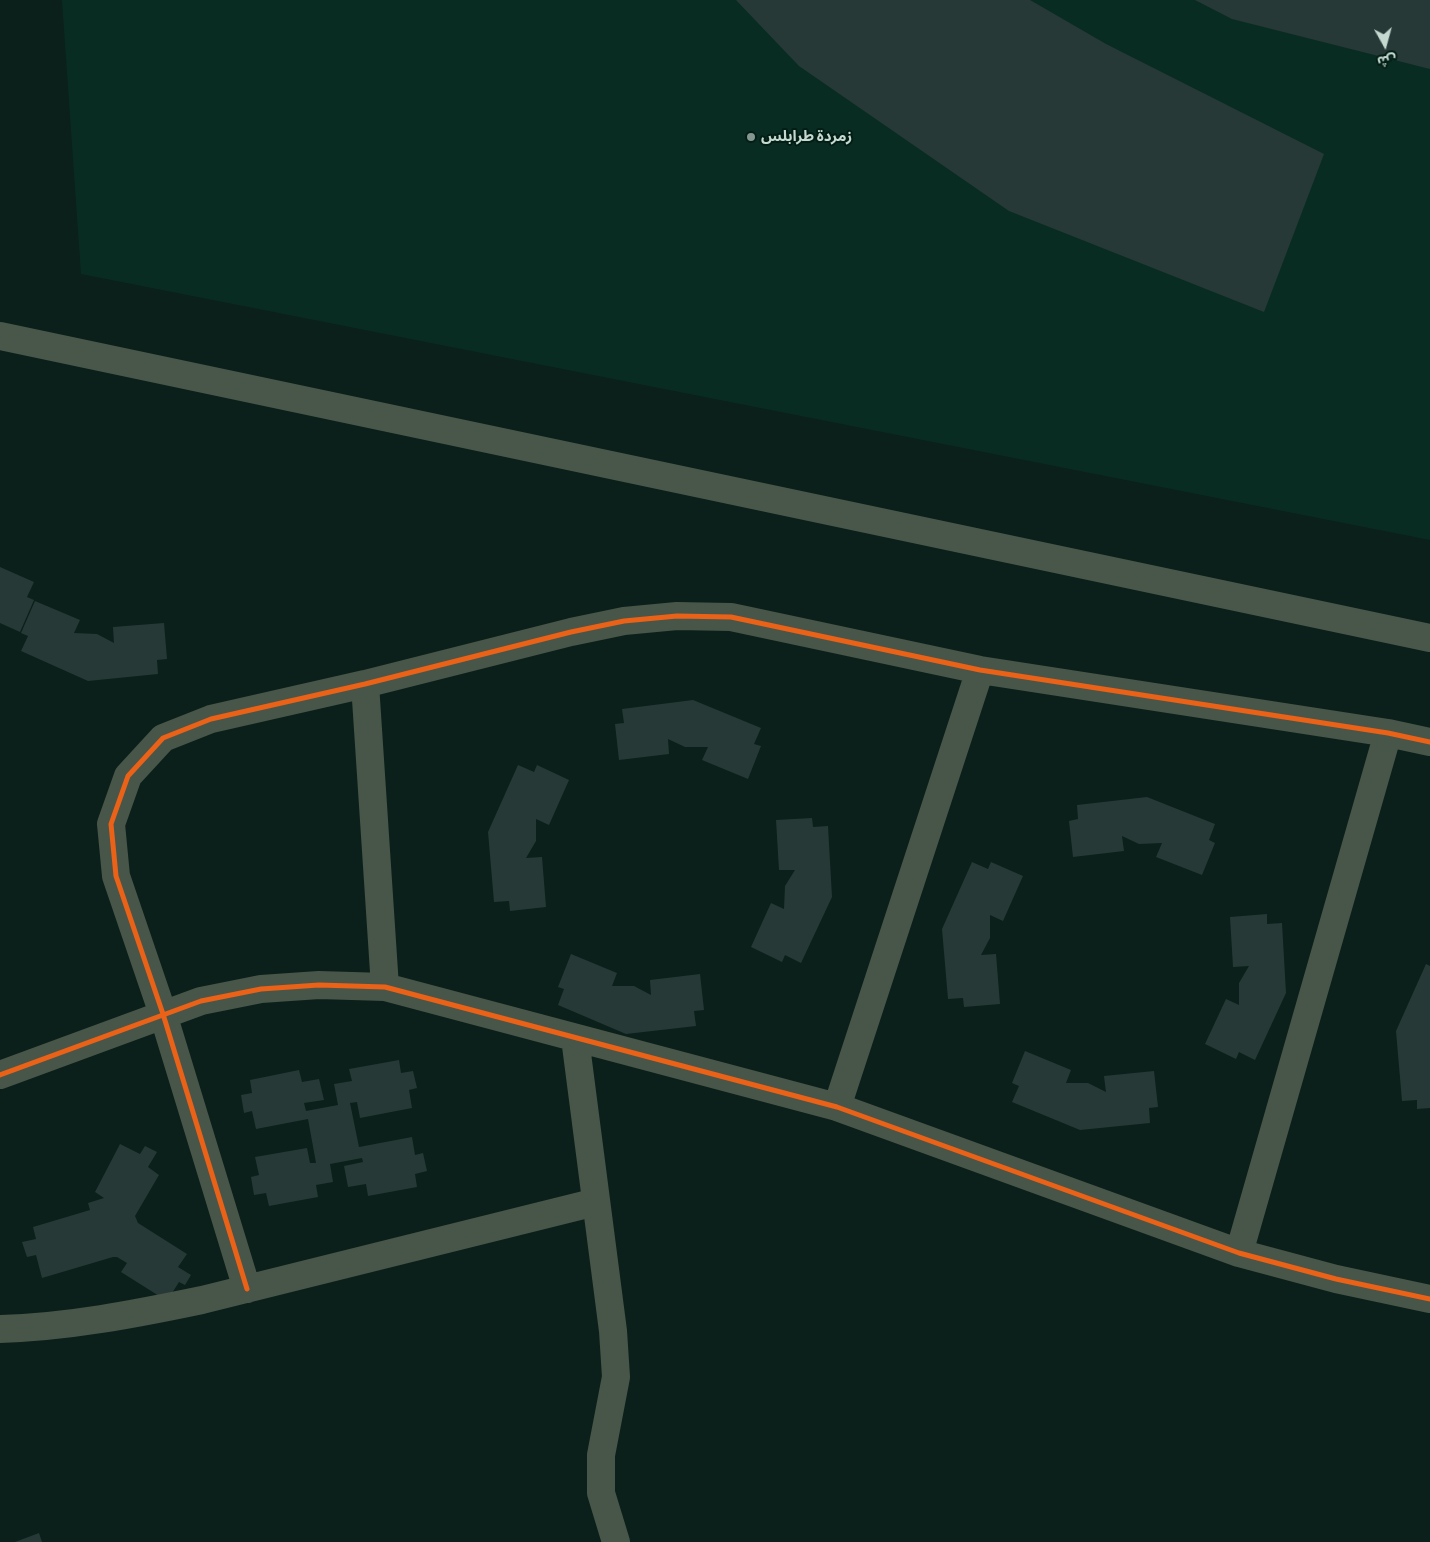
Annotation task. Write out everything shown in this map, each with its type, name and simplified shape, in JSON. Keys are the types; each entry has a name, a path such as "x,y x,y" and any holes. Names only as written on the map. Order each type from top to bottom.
{"main road":[{"path":"0,336 1430,638"}],"street":[{"path":"247,1290 163,1014 116,876 111,824 128,776 163,738 211,719 365,684 624,620 677,616 731,617 980,670 1388,733 1430,742"},
{"path":"837,1106 980,670"},
{"path":"365,684 386,987"},
{"path":"1239,1253 1388,733"},
{"path":"0,1076 201,1001 261,989 320,985 386,987 837,1106 1239,1253 1336,1279 1430,1299"},
{"path":"575,1038 613,1331 616,1377 601,1455 601,1493 616,1542"},
{"path":"0,1329 72,1324 137,1313 247,1290 596,1202"}],"shaded area":[{"name":"زمردة طرابلس","path":"62,0 1430,0 1430,540 81,274"}],"building":[{"path":"736,0 1030,0 1106,44 1324,154 1264,312 1009,211 799,66"},
{"path":"1195,0 1430,0 1430,69 1232,19"},
{"path":"0,567 34,582 27,597 34,600 20,632 0,623"},
{"path":"35,601 80,620 74,633 97,634 114,643 113,627 164,623 167,659 157,660 158,674 88,681 21,651 28,636 21,633"},
{"path":"693,700 761,728 754,744 761,746 748,779 702,760 708,747 685,747 668,739 669,754 619,760 615,724 624,723 622,709"},
{"path":"518,765 534,772 537,765 569,780 549,825 536,819 536,841 526,858 542,857 546,907 510,911 509,901 494,902 488,832"},
{"path":"1147,797 1215,824 1209,840 1215,843 1202,875 1156,857 1162,843 1139,844 1122,836 1124,851 1073,857 1069,821 1078,819 1077,805"},
{"path":"812,818 813,827 828,826 832,897 801,963 785,955 782,962 751,947 771,903 784,909 785,886 795,870 779,870 776,820"},
{"path":"972,862 988,869 991,862 1023,876 1003,921 990,915 990,938 981,955 996,954 1000,1004 964,1007 963,998 948,999 942,929"},
{"path":"1267,914 1267,924 1282,923 1286,993 1255,1060 1239,1052 1236,1059 1205,1044 1226,999 1239,1005 1239,983 1249,966 1233,967 1230,917"},
{"path":"571,954 617,973 612,986 634,986 651,995 650,980 700,974 704,1010 694,1011 696,1026 626,1034 558,1005 564,989 558,987"},
{"path":"1426,964 1430,966 1430,1108 1417,1109 1417,1100 1402,1101 1396,1031"},
{"path":"1025,1051 1071,1070 1066,1083 1088,1083 1106,1092 1104,1076 1154,1071 1158,1107 1149,1108 1150,1123 1080,1130 1012,1102 1019,1086 1012,1083"},
{"path":"399,1060 401,1073 413,1071 417,1088 409,1090 412,1108 360,1118 357,1102 350,1103 359,1147 412,1137 415,1155 423,1153 427,1171 415,1174 417,1187 368,1196 366,1184 348,1187 344,1166 363,1162 362,1158 330,1164 333,1182 316,1185 318,1197 269,1206 266,1193 254,1195 251,1177 259,1175 255,1157 307,1148 310,1163 316,1163 308,1119 256,1129 252,1111 244,1113 241,1095 252,1093 250,1080 299,1070 302,1082 319,1079 324,1100 304,1103 306,1111 338,1105 334,1084 352,1081 349,1069"},
{"path":"120,1144 140,1154 145,1146 157,1152 148,1167 159,1175 135,1216 138,1223 187,1254 178,1267 191,1275 185,1285 179,1282 167,1301 121,1272 127,1263 117,1257 42,1278 36,1255 27,1257 22,1242 36,1239 33,1227 90,1210 88,1203 104,1198 95,1192"},
{"path":"39,1533 42,1542 15,1542"}],"cycle path":[{"path":"247,1289 163,1014 116,876 111,824 128,776 163,738 211,719 365,684 571,632 624,621 677,616 731,617 980,670 1388,733 1430,742"},
{"path":"0,1075 201,1001 261,989 319,985 385,987 837,1107 1239,1253 1336,1279 1430,1299"}],"place":[{"name":"زمردة طرابلس","path":"751,137"}]}
